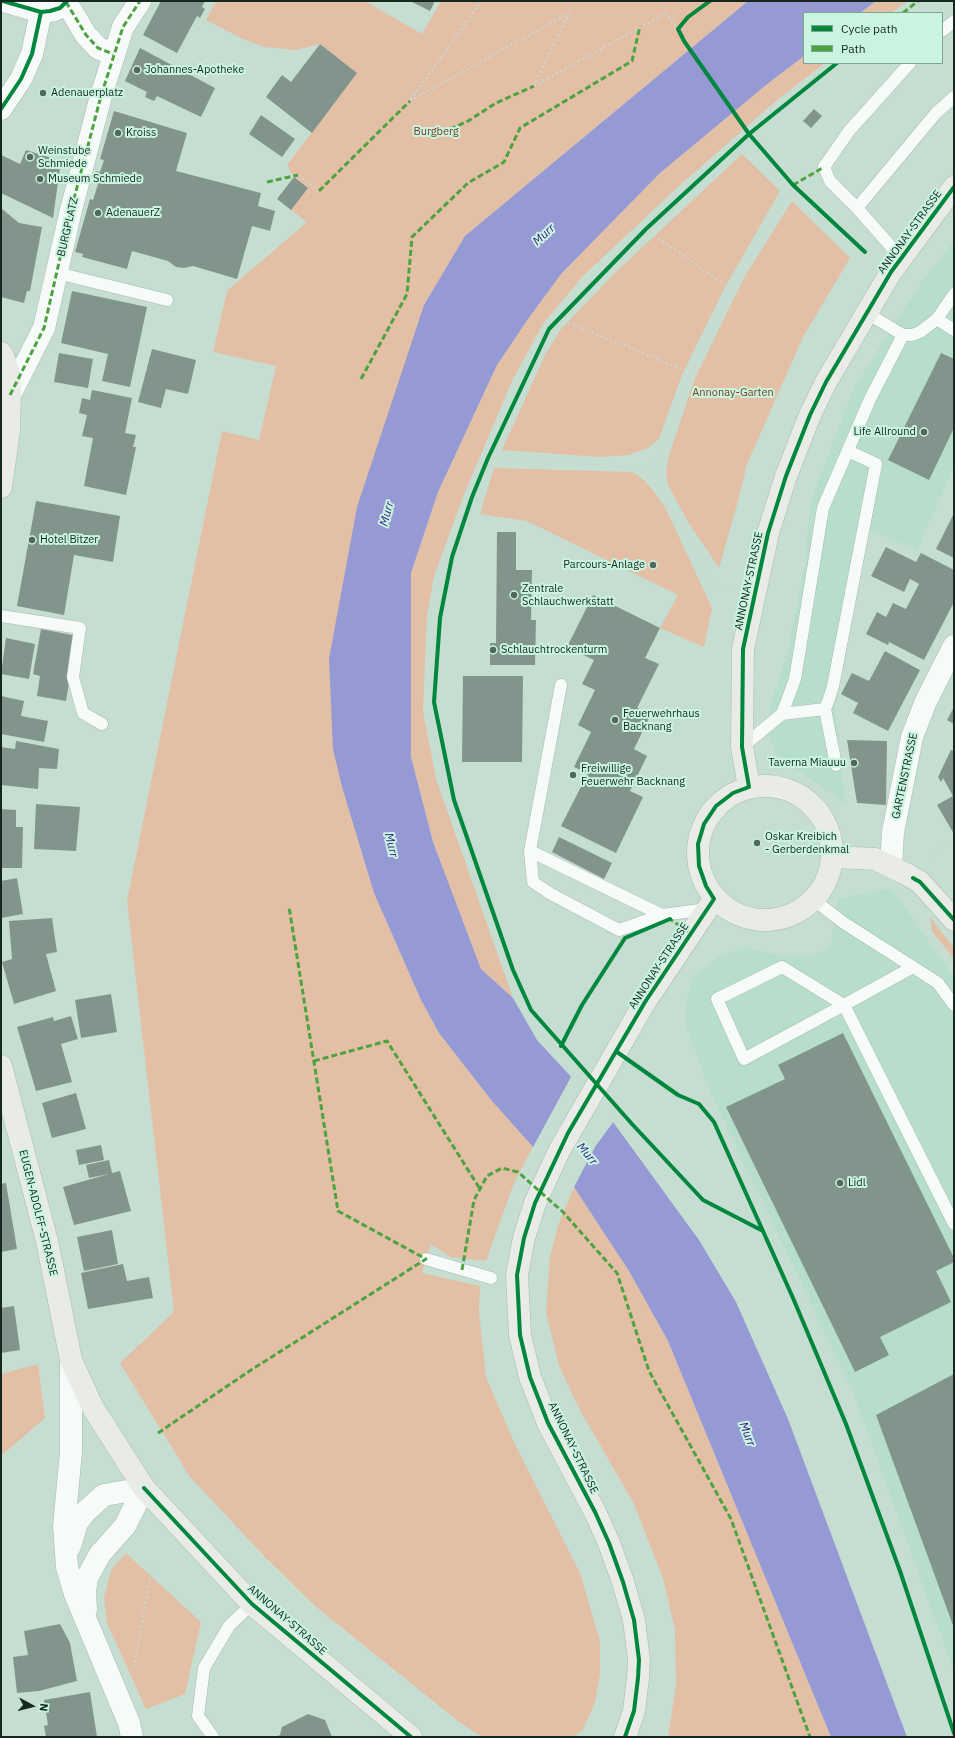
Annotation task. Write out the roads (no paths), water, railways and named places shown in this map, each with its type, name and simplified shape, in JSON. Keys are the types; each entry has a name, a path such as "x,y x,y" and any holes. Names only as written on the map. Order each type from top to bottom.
{"street":[{"path":"3,1 41,12 50,12 60,8 67,1 86,35 98,48 113,54"},
{"name":"BURGPLATZ","path":"5,391 44,328 71,210 113,54 123,27 140,1"},
{"path":"1,109 21,79 32,54 41,12"},
{"name":"ANNONAY-STRASSE","path":"749,787 742,746 743,649 768,533 786,476 810,415 826,382 891,272 954,186"},
{"path":"1,353 9,374 5,391 10,431 1,488"},
{"name":"GARTENSTRASSE","path":"891,866 893,832 912,737 926,701 954,646"},
{"path":"772,786 790,790 815,792 819,812 829,830 835,857 823,887 814,900 803,909 790,916 777,920 763,920 740,916 711,904 699,866 698,844 704,824 716,806 734,793 749,787 772,786"},
{"path":"835,857 876,859 891,866 920,882 954,920"},
{"name":"ANNONAY-STRASSE","path":"625,1737 634,1711 638,1678 639,1660 634,1620 623,1582 609,1543 595,1512 548,1423 530,1377 520,1335 517,1275 524,1238 535,1203 559,1151 645,1002 711,904"},
{"name":"EUGEN-ADOLFF-STRASSE","path":"1,1066 46,1241 71,1360 71,1452 64,1526 67,1567 91,1635 128,1723 132,1737"},
{"name":"EUGEN-ADOLFF-STRASSE","path":"71,1360 93,1408 144,1488"},
{"name":"ANNONAY-STRASSE","path":"144,1488 252,1604 411,1737"},
{"name":"EUGEN-ADOLFF-STRASSE","path":"67,1567 72,1535 84,1512 104,1495 144,1488"},
{"name":"EUGEN-ADOLFF-STRASSE","path":"91,1635 86,1606 85,1591 87,1578 100,1554 125,1526 144,1488"}],"lane":[{"path":"943,30 954,21"},
{"path":"902,258 857,208 830,181 824,167 849,131 909,64"},
{"path":"857,208 936,112 954,97"},
{"path":"57,273 167,300"},
{"path":"866,313 903,335 912,335 920,332 937,319 954,294"},
{"path":"937,319 954,330"},
{"path":"742,746 782,714 795,679 823,508 870,399 903,335"},
{"path":"836,765 825,709 833,686 876,464 848,451"},
{"path":"1,616 80,628 73,677 83,713 102,724"},
{"name":"ANNONAY-STRASSE","path":"561,685 530,851 533,882 551,894 619,930 662,915 711,904"},
{"path":"782,714 825,709"},
{"path":"530,851 662,915"},
{"path":"814,900 844,924 938,983 954,1005"},
{"path":"913,967 844,1005 744,1059 717,999 782,967 844,1005 954,1224"},
{"path":"426,1259 491,1278"},
{"path":"213,1737 198,1716 204,1668 229,1626 252,1604"}],"water":[{"name":"Murr","path":"748,1 876,1 861,12 803,12 803,57 766,85 660,173 561,274 497,365 438,492 411,573 411,757 433,842 481,969 513,998 537,1040 613,1122 699,1240 736,1302 788,1419 907,1737 831,1737 668,1341 629,1271 574,1187 533,1147 492,1101 439,1033 421,1000 374,893 342,787 333,749 329,659 357,507 424,305 465,236"}],"place":[{"name":"Johannes-Apotheke","path":"137,70"},
{"name":"Adenauerplatz","path":"43,93"},
{"name":"Kroiss","path":"118,133"},
{"name":"Weinstube Schmiede","path":"30,157"},
{"name":"Museum Schmiede","path":"40,179"},
{"name":"AdenauerZ","path":"98,213"},
{"name":"Life Allround","path":"924,432"},
{"name":"Hotel Bitzer","path":"32,540"},
{"name":"Parcours-Anlage","path":"653,565"},
{"name":"Zentrale Schlauchwerkstatt","path":"514,595"},
{"name":"Schlauchtrockenturm","path":"493,650"},
{"name":"Feuerwehrhaus Backnang","path":"615,720"},
{"name":"Taverna Miauuu","path":"854,763"},
{"name":"Freiwillige Feuerwehr Backnang","path":"573,775"},
{"name":"Oskar Kreibich - Gerberdenkmal","path":"757,843"},
{"name":"Lidl","path":"840,1183"}],"park label":[{"name":"Burgberg","path":"436,132"},
{"name":"Annonay-Garten","path":"733,393"}]}
